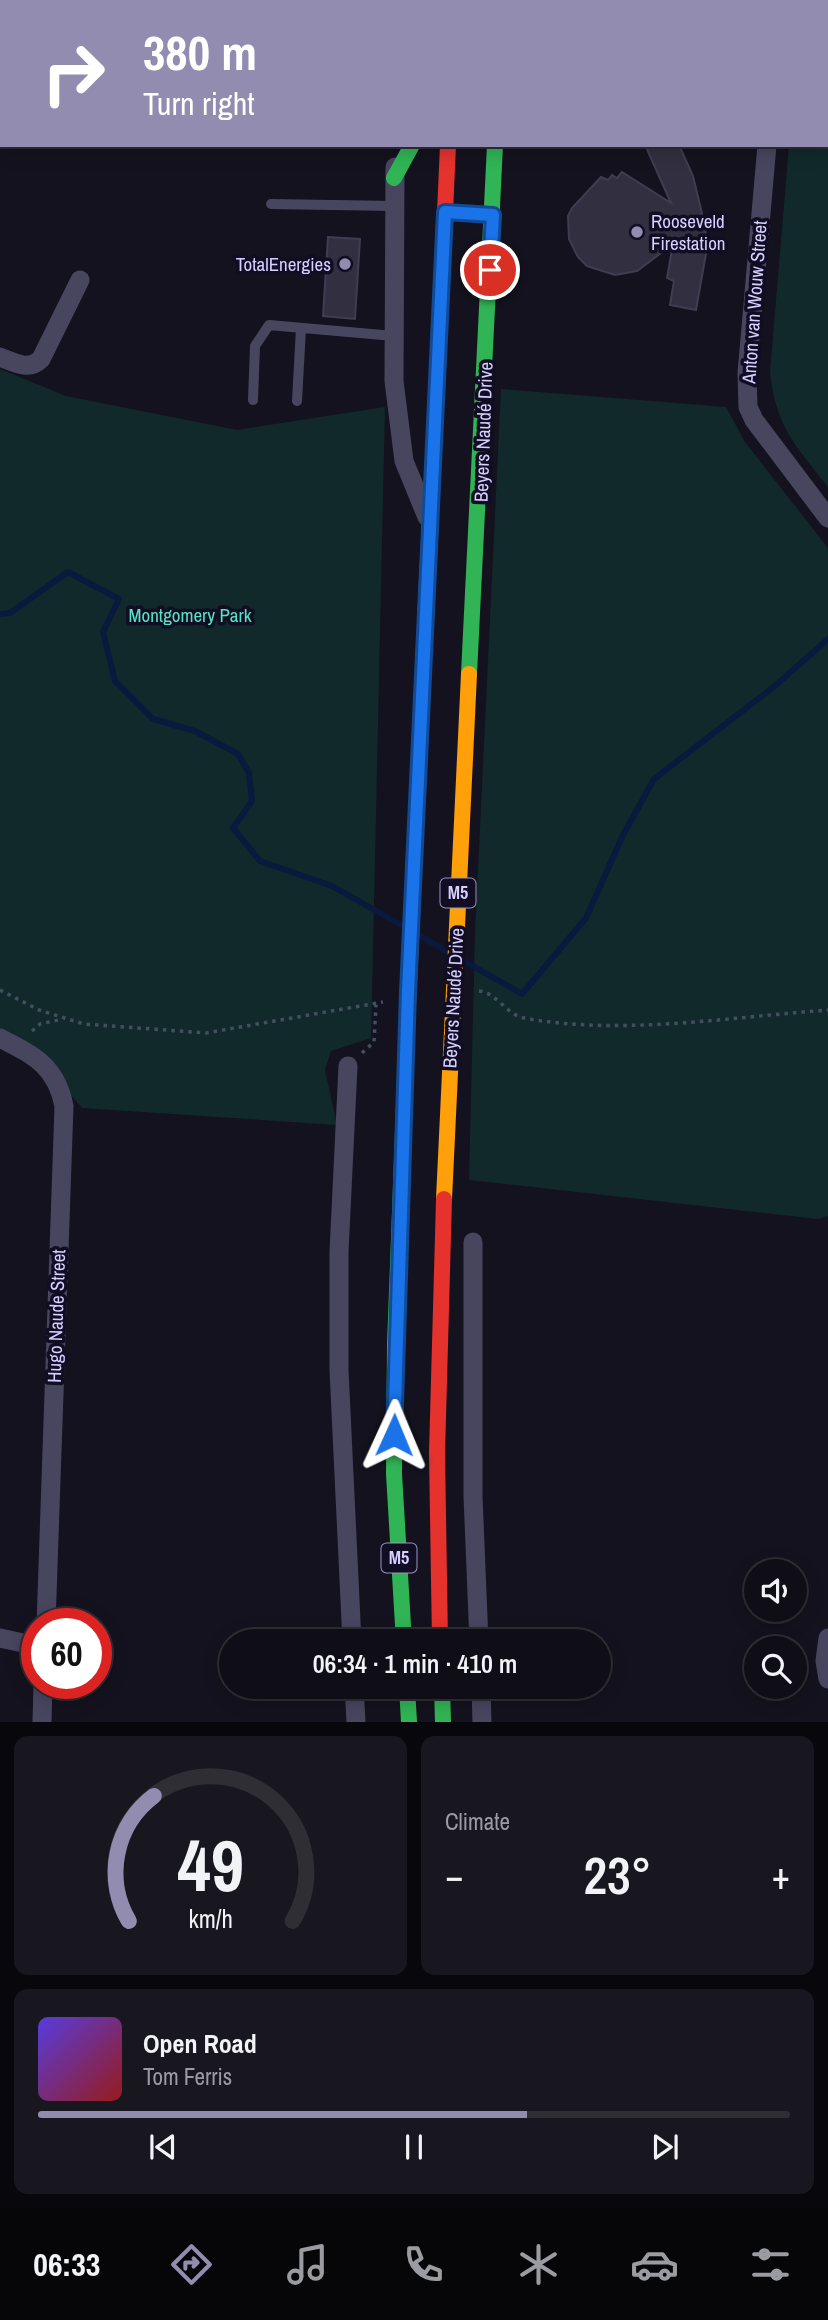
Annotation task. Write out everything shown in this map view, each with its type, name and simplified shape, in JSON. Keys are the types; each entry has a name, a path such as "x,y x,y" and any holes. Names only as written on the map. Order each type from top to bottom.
{"main road":[{"path":"394,178 411,147"},
{"name":"M5","path":"403,1629 394,1450 408,992 431,524 450,380 451,212 448,147"},
{"name":"Beyers Naudé Drive","path":"439,1629 436,1419 453,989 485,381 487,214 495,147"},
{"path":"450,380 485,381"},
{"path":"408,1699 410,1721"},
{"path":"442,1699 443,1721"}],"street":[{"path":"395,147 394,382 404,461 431,524"},
{"name":"Anton van Wouw Street","path":"767,147 747,373 748,407 764,436 828,518"},
{"path":"0,358 27,366 34,365 41,359 80,280"},
{"name":"Hugo Naude Street","path":"7,1041 40,1060 51,1072 60,1085 64,1106 47,1608"},
{"path":"348,1066 339,1252 339,1370 351,1629"},
{"path":"473,1242 473,1496 478,1629"},
{"path":"828,1637 825,1661 828,1679"},
{"path":"0,1638 21,1643"},
{"path":"42,1721 43,1699"},
{"path":"355,1699 356,1721"},
{"path":"481,1699 482,1721"}],"lane":[{"path":"271,204 394,206"},
{"path":"253,400 255,346 269,325 394,335"},
{"path":"297,401 301,328"}],"path":[{"path":"453,989 487,992 520,1017 602,1026 828,1010"},
{"path":"0,990 39,1010 84,1024 206,1033 376,1005 408,992"},
{"path":"348,1066 374,1042 376,1005"},
{"path":"7,1041 40,1024 65,1018"}],"green space":[{"path":"789,147 828,147 828,487 797,447 782,421 770,372"},
{"name":"Montgomery Park","path":"0,369 66,396 237,430 385,407 371,1038 331,1051 325,1070 337,1125 82,1108 30,1048 0,1035"},
{"path":"501,389 726,407 745,442 828,548 828,1216 818,1219 469,1180 475,933"}],"building":[{"name":"Rooseveld Firestation","path":"646,147 680,147 693,176 705,226 707,248 696,310 670,305 674,281 667,278 673,244 637,271 615,275 587,266 578,257 569,239 568,216 572,208 601,177 608,180 612,175 617,178 622,172 671,203"},
{"path":"328,237 360,239 355,319 323,316"}],"waterway":[{"path":"0,614 10,613 68,572 119,599 103,632 115,681 153,719 195,731 238,754 249,773 252,801 233,828 260,861 332,886 403,926"},
{"path":"464,961 522,994 586,918 623,835 654,779 776,685 828,639"},
{"path":"419,935 446,951"}],"traffic: fast":[{"path":"394,178 411,147"},
{"path":"469,674 495,147"},
{"path":"403,1629 394,1474 395,1345 406,1051"},
{"path":"408,1699 409,1722"},
{"path":"442,1699 443,1722"}],"traffic: slow":[{"path":"425,623 444,235"},
{"path":"444,1199 469,674"}],"traffic: jam":[{"path":"444,235 448,147"},
{"path":"406,1051 425,623"},
{"path":"440,1629 437,1453 444,1199"}],"place":[{"name":"Rooseveld Firestation","path":"637,232"},
{"name":"TotalEnergies","path":"345,264"}],"route":[{"path":"394,1435 408,992 445,212 493,215 490,270"}]}
